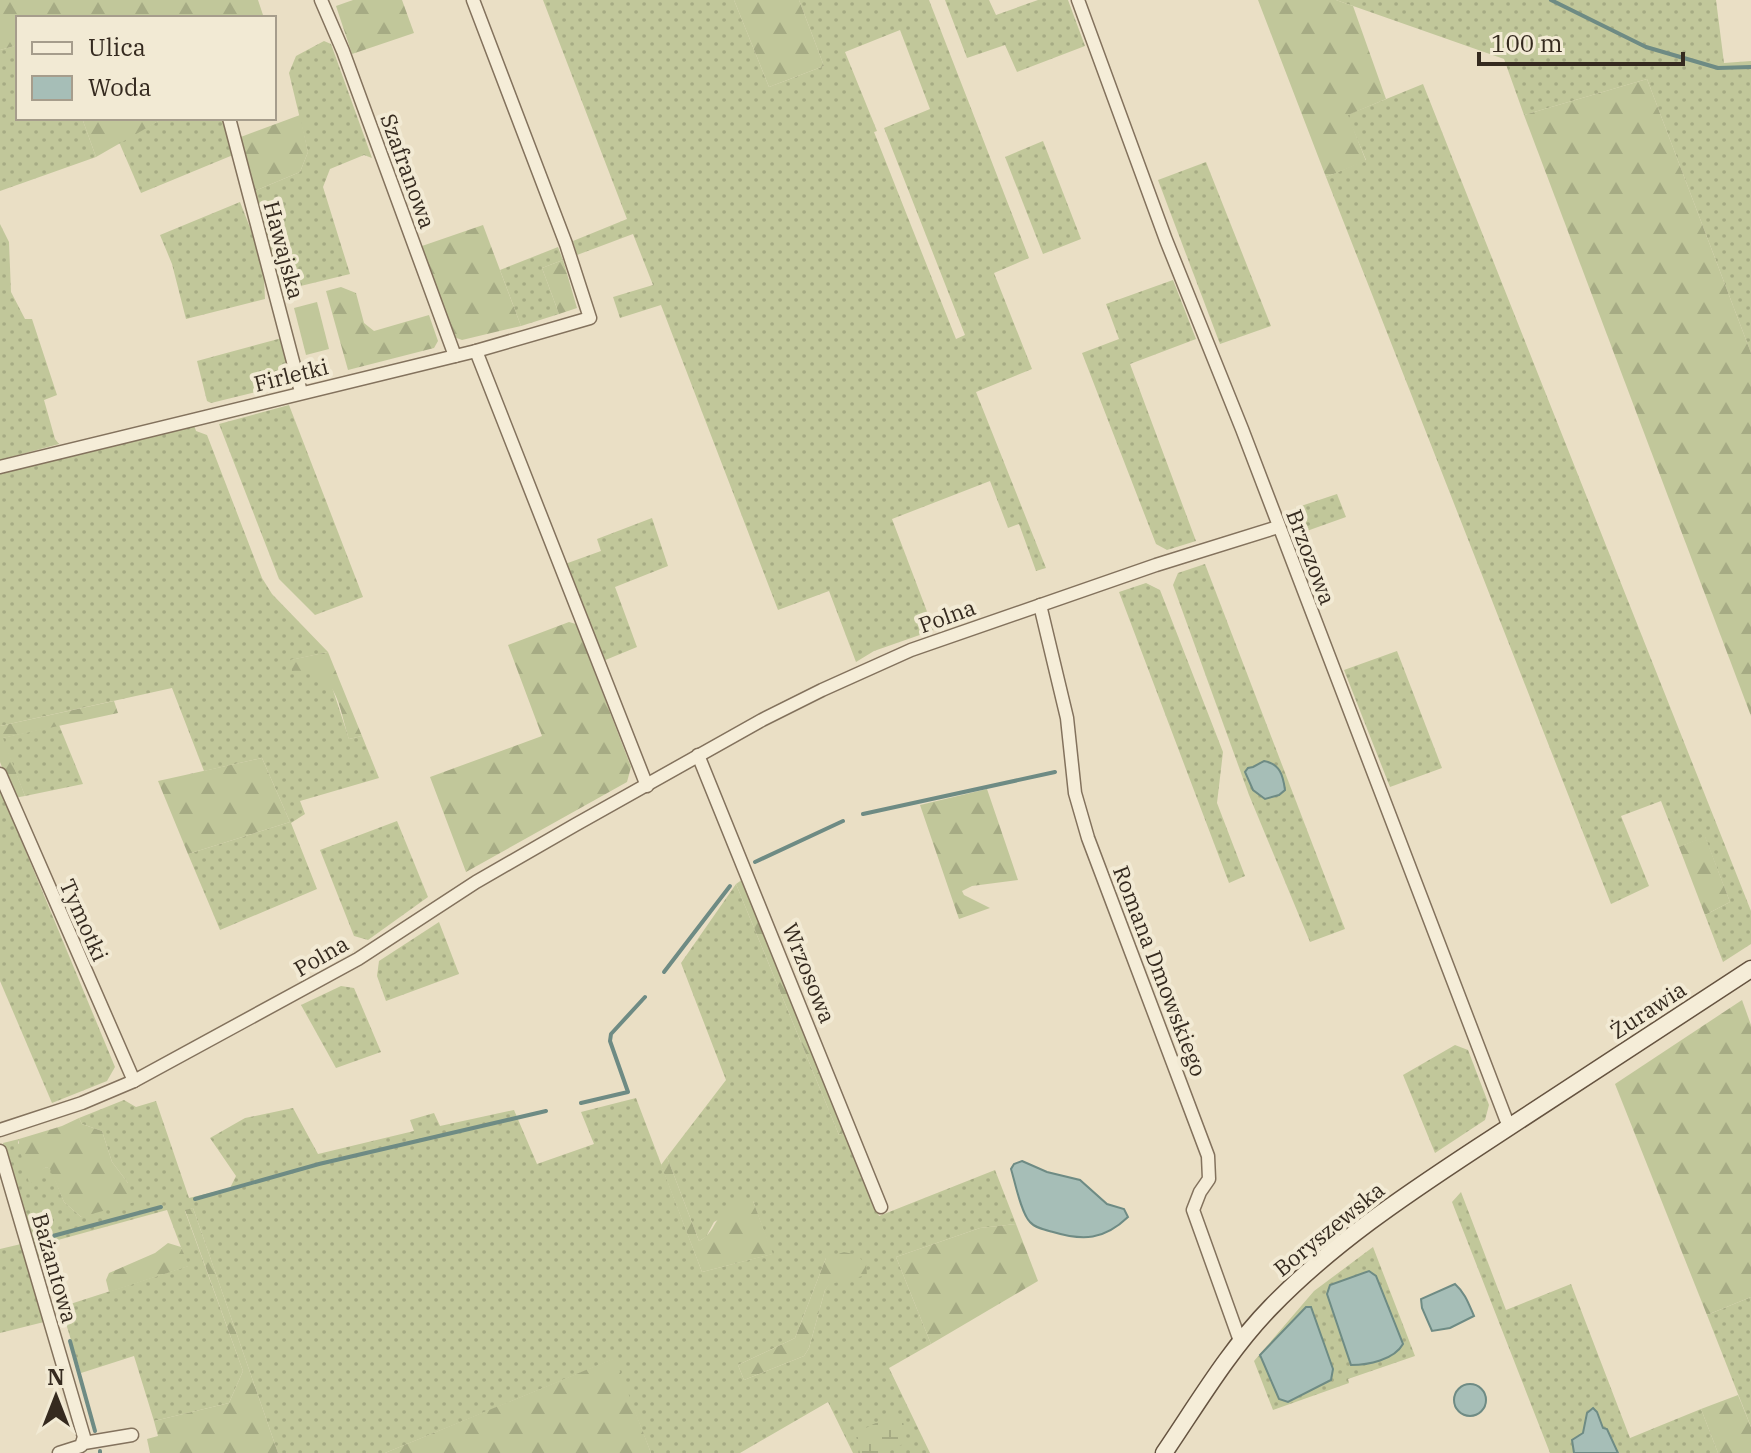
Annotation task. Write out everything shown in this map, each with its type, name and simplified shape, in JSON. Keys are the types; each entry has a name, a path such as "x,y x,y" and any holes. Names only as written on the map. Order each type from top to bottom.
{"main road":[{"name":"Żurawia","path":"1569,1088 1751,969"},
{"name":"Boryszewska","path":"1164,1453 1240,1341 1295,1282 1360,1227 1569,1088"}],"street":[{"name":"Szafranowa","path":"321,0 455,356"},
{"name":"Firletki","path":"0,467 476,351 590,318 566,244 473,0"},
{"name":"Brzozowa","path":"1078,0 1166,240 1242,429 1509,1127"},
{"name":"Hawajska","path":"230,120 301,392"},
{"path":"476,351 647,786"},
{"name":"Polna","path":"0,1130 82,1103 134,1081 358,959 476,882 698,755 822,690 911,650 1278,527"},
{"name":"Romana Dmowskiego","path":"1040,605 1065,709 1075,793 1088,838 1208,1156 1209,1179 1193,1210 1240,1341"},
{"name":"Wrzosowa","path":"698,755 881,1207"},
{"name":"Tymotki","path":"0,774 134,1081"},
{"name":"Bażantowa","path":"0,1151 84,1443"},
{"path":"59,1453 74,1450 84,1443 132,1435"}],"green space":[{"path":"0,0 258,0 263,16 16,16 16,46 0,50"},
{"path":"353,0 402,0 414,33 352,54 336,6"},
{"path":"543,0 734,0 769,87 824,66 799,0 929,0 1029,258 994,273 1032,369 976,392 1046,568 1036,571 1019,524 1008,528 990,481 892,519 934,630 874,651 856,662 829,591 778,610 661,305 620,318 613,297 653,285 633,234 577,255 573,241 627,219","holes":["900,30 930,109 884,128 965,335 956,339 845,52"]},
{"path":"734,0 799,0 824,66 769,87"},
{"path":"945,0 989,0 996,15 1038,0 1068,0 1085,46 1017,72 1005,45 967,58"},
{"path":"1258,0 1336,0 1353,6 1386,99 1348,115 1366,161 1326,177"},
{"path":"1336,0 1716,0 1724,63 1751,61 1751,353 1647,79 1524,115 1504,59"},
{"path":"324,41 331,44 372,158 364,155 330,169 323,187 350,274 280,291 252,192 300,172 308,152 289,73 296,56"},
{"path":"16,46 16,120 83,120 96,157 0,191 0,50"},
{"path":"1647,79 1751,353 1751,716 1524,115"},
{"path":"1423,84 1751,911 1751,944 1723,962 1705,915 1730,902 1705,837 1679,847 1661,801 1621,816 1649,886 1611,904 1326,177 1366,160 1347,115"},
{"path":"300,115 308,152 300,172 252,192 238,138"},
{"path":"83,120 161,120 96,157"},
{"path":"160,120 224,120 233,155 141,193 119,142"},
{"path":"1043,141 1081,239 1043,254 1005,157"},
{"path":"1206,162 1271,326 1220,344 1158,180"},
{"path":"240,202 263,261 265,299 186,319 172,264 160,235"},
{"path":"0,224 9,242 11,292 25,319 32,319 57,395 44,400 59,444 0,460"},
{"path":"483,225 521,326 462,340 454,337 422,246"},
{"path":"558,247 563,260 542,268 559,314 521,326 500,270"},
{"path":"563,260 577,308 559,314 542,268"},
{"path":"1173,280 1196,339 1130,364 1196,541 1167,550 1156,544 1082,353 1119,339 1106,304"},
{"path":"341,287 356,293 364,323 374,331 429,315 438,341 434,348 348,370 326,291"},
{"path":"317,302 329,349 306,355 294,308"},
{"path":"282,338 292,375 288,384 211,403 207,401 197,361"},
{"path":"289,405 363,597 315,615 279,579 219,424"},
{"path":"194,425 196,431 207,435 262,578 272,594 328,652 291,660 324,676 332,687 349,739 362,736 379,778 300,801 305,814 291,823 317,889 220,930 188,854 290,822 262,758 204,771 172,688 0,726 0,474"},
{"path":"1337,494 1346,517 1304,532 1295,508"},
{"path":"652,518 668,566 615,587 637,647 603,661 565,564 601,551 597,539"},
{"path":"1205,564 1345,929 1310,942 1249,795 1173,585 1178,573"},
{"path":"1146,583 1160,590 1223,752 1217,803 1245,876 1229,883 1119,592"},
{"path":"569,622 576,624 631,767 627,782 466,872 430,777 542,736 508,645"},
{"path":"1397,651 1442,768 1390,787 1344,670"},
{"path":"328,652 362,736 349,739 338,701 327,682 318,675 292,671 290,660"},
{"path":"114,701 118,713 3,738 25,796 14,798 0,762 0,726"},
{"path":"59,725 83,784 25,796 2,738"},
{"path":"262,758 290,822 188,854 158,781"},
{"path":"0,789 115,1067 107,1081 52,1103 0,981"},
{"path":"987,789 1018,880 972,886 962,891 990,908 959,919 920,805"},
{"path":"397,821 428,897 368,940 354,936 320,850"},
{"path":"1705,836 1730,902 1705,915 1679,847"},
{"path":"743,879 846,1132 839,1135 736,884"},
{"path":"736,884 839,1135 846,1132 879,1216 995,1170 1016,1224 980,1228 896,1257 931,1344 889,1368 930,1453 853,1453 828,1402 740,1453 651,1453 614,1359 385,1453 278,1453 193,1208 185,1211 243,1371 229,1403 154,1421 134,1356 81,1373 61,1307 188,1266 167,1210 47,1243 45,1246 50,1260 39,1264 3,1143 19,1139 18,1143 41,1170 46,1167 51,1169 64,1202 81,1217 128,1183 112,1162 102,1131 82,1124 79,1118 124,1100 136,1107 156,1101 189,1198 230,1188 236,1176 210,1138 245,1118 293,1108 318,1154 414,1131 410,1120 434,1113 440,1126 514,1110 537,1164 594,1144 581,1112 636,1098 702,1272 772,1254 753,1201 714,1222 706,1237 699,1241 667,1157 726,1080 681,963","holes":["826,1258 829,1284 804,1356 744,1380 738,1365 795,1338"]},
{"path":"439,922 459,974 386,1001 377,976 379,961"},
{"path":"341,986 354,988 381,1052 336,1068 301,1005"},
{"path":"1742,1000 1751,1025 1751,1297 1707,1315 1615,1084"},
{"path":"1455,1045 1468,1050 1489,1105 1485,1120 1435,1153 1403,1075"},
{"path":"79,1118 82,1124 102,1131 112,1162 128,1183 135,1202 81,1217 64,1202 50,1169 46,1167 36,1181 29,1183 19,1139"},
{"path":"667,1157 699,1241 706,1237 728,1207 748,1198 753,1201 773,1254 702,1272 661,1165"},
{"path":"1461,1192 1506,1310 1571,1284 1630,1438 1701,1409 1718,1453 1550,1453 1452,1202"},
{"path":"193,1208 278,1453 150,1453 147,1439 158,1436 154,1421 229,1403 243,1371 185,1210"},
{"path":"1016,1224 1038,1281 931,1344 896,1257 980,1228"},
{"path":"168,1243 181,1247 189,1266 109,1292 106,1280 109,1273 155,1253"},
{"path":"21,1244 44,1322 0,1333 0,1249"},
{"path":"1373,1247 1415,1356 1273,1410 1254,1361 1314,1291"},
{"path":"844,1252 857,1255 866,1264 867,1275 830,1284 825,1290 804,1356 744,1380 738,1365 795,1338 826,1258"},
{"path":"1751,1297 1751,1427 1707,1315"},
{"path":"615,1358 651,1453 385,1453"},
{"path":"1738,1395 1751,1427 1751,1453 1718,1453 1701,1409"},
{"path":"889,1416 897,1416 903,1421 907,1442 886,1453 860,1453 856,1436"}],"water":[{"path":"1264,761 1280,771 1285,790 1265,799 1253,790 1245,772"},
{"path":"1022,1161 1047,1172 1080,1180 1107,1204 1124,1209 1128,1217 1102,1234 1084,1237 1064,1235 1035,1226 1024,1212 1011,1169"},
{"path":"1369,1271 1376,1276 1403,1344 1387,1358 1351,1365 1327,1294 1330,1285"},
{"path":"1455,1284 1464,1294 1474,1316 1450,1328 1432,1331 1421,1299"},
{"path":"1306,1307 1311,1307 1333,1369 1331,1380 1288,1402 1279,1399 1260,1355"},
{"path":"1470,1384 1481,1389 1486,1400 1481,1411 1470,1416 1459,1411 1454,1400 1459,1389"},
{"path":"1593,1408 1618,1453 1574,1453 1572,1440 1583,1433 1587,1413"}],"waterway":[{"path":"1551,0 1646,47 1718,68 1751,67"},
{"path":"863,814 1055,772"},
{"path":"755,862 843,821"},
{"path":"664,972 730,886"},
{"path":"581,1103 628,1092 610,1041 611,1034 645,997"},
{"path":"195,1199 319,1164 546,1111"},
{"path":"45,1256 45,1241 49,1237 161,1207"},
{"path":"53,1281 63,1317"},
{"path":"70,1341 95,1431"}]}
